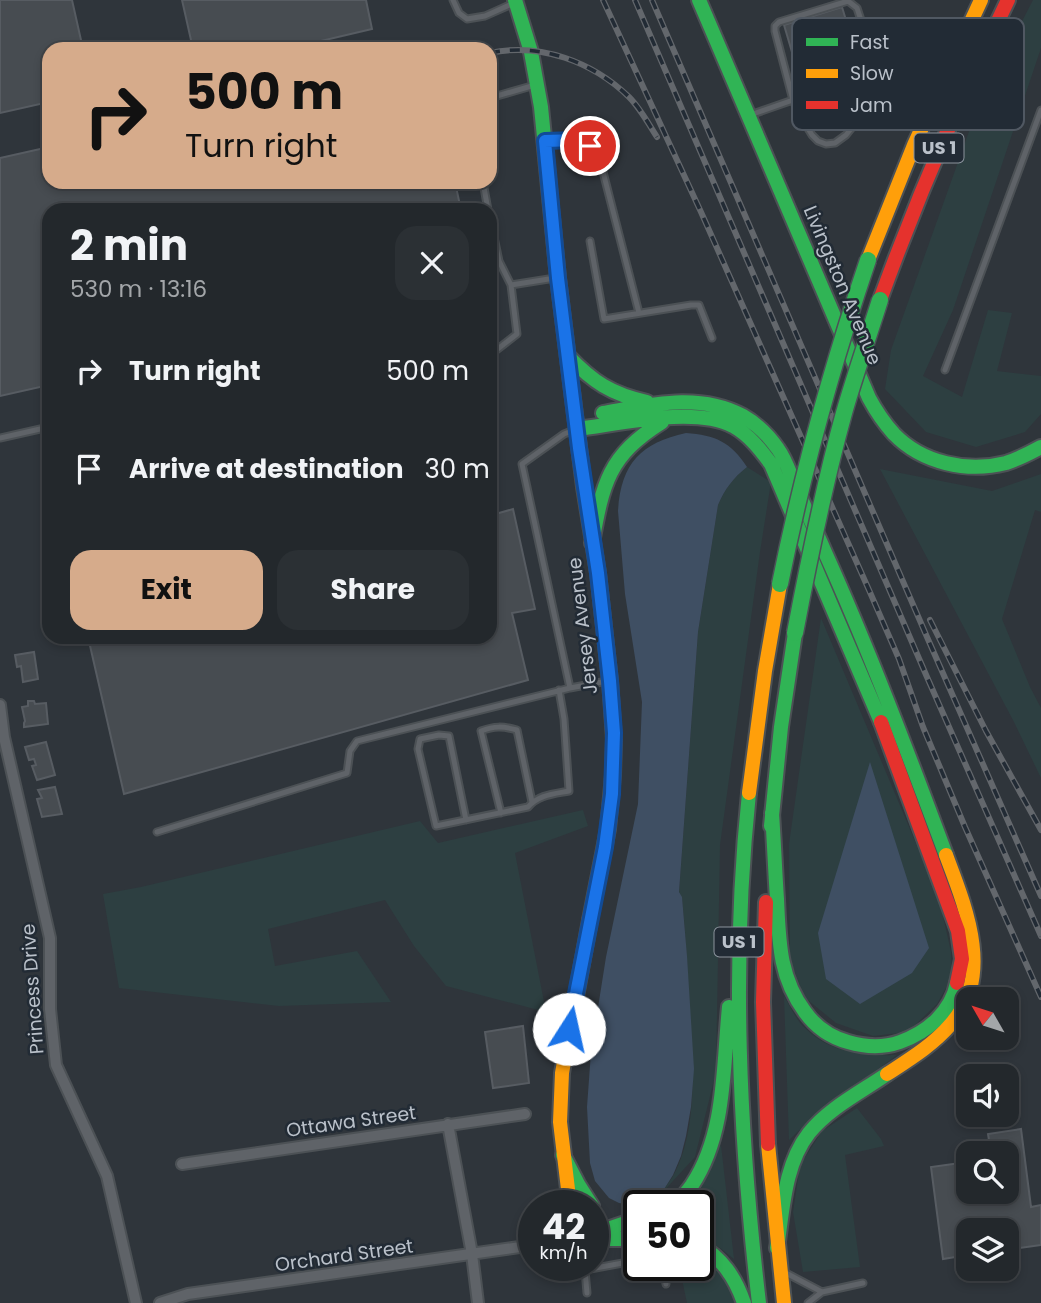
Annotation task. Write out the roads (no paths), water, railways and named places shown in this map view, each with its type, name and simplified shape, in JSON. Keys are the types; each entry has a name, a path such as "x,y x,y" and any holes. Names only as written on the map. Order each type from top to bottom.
{"main road":[{"name":"Livingston Avenue","path":"699,0 869,398 888,428 918,452 941,462 968,468 1005,463 1041,447"},
{"path":"965,18 971,0"},
{"name":"US 1","path":"972,18 981,0"},
{"name":"US 1","path":"1000,18 1008,0"},
{"name":"Jersey Avenue","path":"516,1 538,84 558,278 598,573 614,733 612,794 605,847 562,1073 560,1122 568,1190"},
{"name":"US 1","path":"759,1303 743,1151 739,1024 739,937 744,846 758,710 780,584 805,467 825,391 868,260 921,130"},
{"name":"US 1","path":"784,1303 766,1118 763,1031 764,944 772,813 781,727 795,633 814,537 845,409 880,300 947,130"},
{"path":"568,356 605,390 667,411 704,416 724,422 743,432 766,456 775,472 860,669 955,920 962,962 954,997 943,1014 928,1029 908,1041 886,1047 860,1046 830,1036 804,1014 789,987 780,952 772,813"},
{"path":"576,423 667,411 699,402 730,409 771,439 781,453 885,693 965,906 974,939 976,960 973,982 965,1003 947,1031 832,1112 816,1126 804,1142 795,1159 789,1180 777,1248"},
{"path":"592,543 602,495 616,460 629,444 651,428 667,411"},
{"path":"688,1190 710,1145 720,1102 725,1038 739,937"},
{"path":"564,1155 582,1190"},
{"path":"714,1254 729,1269 744,1303"}],"street":[{"name":"Princess Drive","path":"0,705 4,737 50,938 50,1009 56,1065 107,1176 136,1303"},
{"name":"Ottawa Street","path":"182,1164 525,1114"},
{"path":"447,1124 472,1254 478,1303"},
{"name":"Orchard Street","path":"160,1303 188,1294 518,1247"}],"lane":[{"path":"453,0 459,13 467,19 485,16 516,1"},
{"path":"792,18 848,1 857,8 860,18"},
{"path":"792,18 775,26 792,96"},
{"path":"497,96 538,84"},
{"path":"748,116 792,100"},
{"path":"945,370 1041,110"},
{"path":"809,130 818,141 826,144 835,143 850,130"},
{"path":"545,141 577,140 590,146 599,156 639,313"},
{"path":"590,241 604,319 699,306 712,338"},
{"path":"497,251 511,285 517,334 497,350"},
{"path":"511,285 558,278"},
{"path":"570,688 522,464 564,435 576,423"},
{"path":"0,438 42,429"},
{"path":"157,832 347,773 350,751 358,741 570,688 610,681"},
{"path":"466,820 449,736 420,738 418,749 436,826 466,820 501,813 528,807 545,795 569,791 564,719 559,691"},
{"path":"501,813 481,731 493,727 517,730 532,802"},
{"path":"779,1270 822,1292"},
{"path":"586,1281 587,1293"},
{"path":"808,1303 822,1292 863,1283"}],"water":[{"path":"686,433 714,438 735,451 747,467 730,484 718,505 698,632 679,892 682,897 687,956 694,1069 691,1107 681,1156 664,1190 623,1190 623,1204 609,1198 609,1190 602,1190 595,1181 590,1163 587,1107 591,1052 606,957 638,804 642,702 625,594 618,511 624,480 636,458 646,449 670,437"},
{"path":"870,762 929,948 912,973 860,1004 826,979 818,933"}],"railway":[{"path":"603,0 701,212 869,590 965,827 1041,997"},
{"path":"635,0 1041,936"},
{"path":"652,0 1041,896"},
{"path":"497,52 528,50 546,53 565,58 599,74 629,97 657,137"},
{"path":"930,620 986,731 1041,830"}]}
